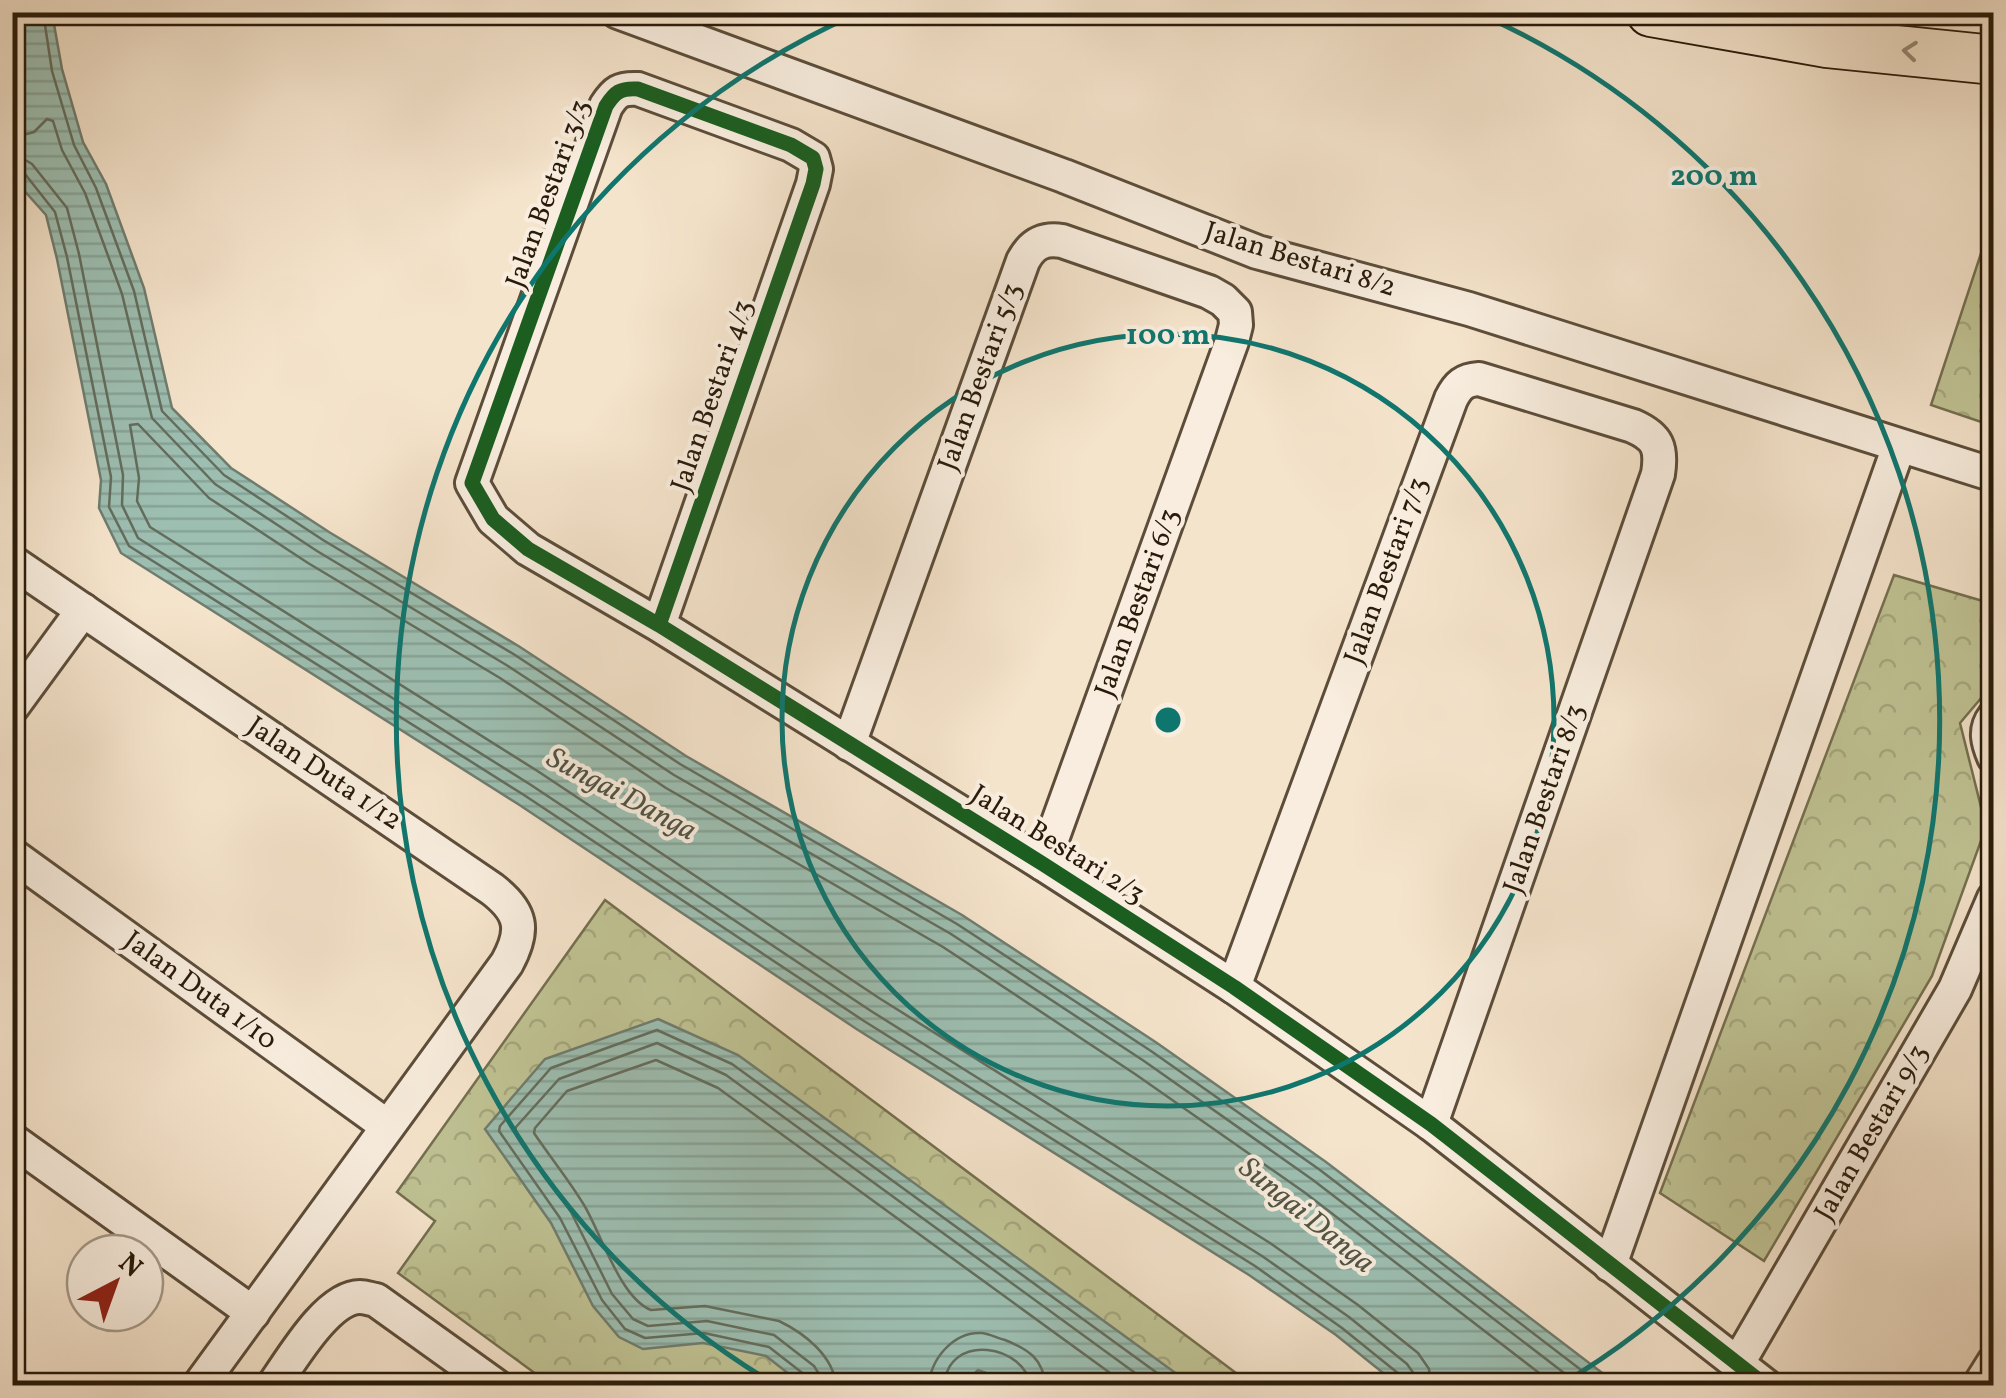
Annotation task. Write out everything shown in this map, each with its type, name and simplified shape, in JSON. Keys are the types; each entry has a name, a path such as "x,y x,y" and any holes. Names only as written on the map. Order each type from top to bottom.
{"highway":[{"path":"1651,12 1827,43 1994,60"}],"street":[{"name":"Jalan Bestari 8/2","path":"618,12 1064,176 1257,252 1469,309 1994,476"},
{"name":"Jalan Bestari 3/3","path":"472,483 606,106 614,93 624,88 638,89 792,145 813,158 814,184"},
{"name":"Jalan Bestari 4/3","path":"659,625 814,184"},
{"name":"Jalan Bestari 5/3","path":"849,744 1030,250 1039,242 1062,241 1209,292 1235,312 1232,341"},
{"name":"Jalan Bestari 6/3","path":"1044,864 1232,341"},
{"name":"Jalan Bestari 7/3","path":"1234,987 1457,387 1467,380 1479,379 1634,426 1657,442 1661,459 1658,474"},
{"path":"1610,1265 1898,446"},
{"name":"Jalan Bestari 8/3","path":"1431,1124 1658,474"},
{"name":"Jalan Bestari 2/3","path":"472,483 493,519 528,549 659,625 1044,864 1234,987 1431,1124 1766,1386"},
{"name":"Jalan Duta 1/12","path":"12,562 510,903 519,923 517,944 387,1126"},
{"path":"12,707 83,610"},
{"path":"1994,717 1987,740 1994,757"},
{"name":"Jalan Duta 1/10","path":"12,855 387,1126"},
{"name":"Jalan Bestari 9/3","path":"1738,1363 1955,989 1994,898"},
{"path":"198,1386 387,1126"},
{"path":"12,1140 253,1313"},
{"path":"273,1386 324,1317 341,1302 358,1296 376,1300 496,1386"},
{"path":"1979,1386 1994,1362"}],"green space":[{"path":"1993,217 1993,426 1931,405"},
{"path":"1894,575 1993,604 1993,684 1960,723 1986,827 1932,976 1764,1261 1660,1193"},
{"path":"605,900 1252,1385 551,1385 398,1273 435,1221 397,1192"}],"water":[{"name":"Sungai Danga","path":"13,12 52,13 62,69 83,142 106,184 144,288 172,408 231,468 520,647 686,756 962,915 1157,1043 1326,1162 1618,1385 1398,1385 1336,1335 1249,1275 858,1030 518,804 121,553 99,508 101,480 46,215 13,178 13,117 25,111 13,49"},
{"path":"658,1019 738,1055 1192,1385 1019,1385 978,1370 963,1385 803,1385 766,1356 703,1343 643,1349 619,1337 593,1306 551,1223 485,1129 545,1059"}],"cycle path":[{"path":"659,625 816,169 813,158 791,145 632,89 622,90 606,106 472,483 493,519 528,549 659,625 1234,987 1431,1124 1766,1386"}]}
